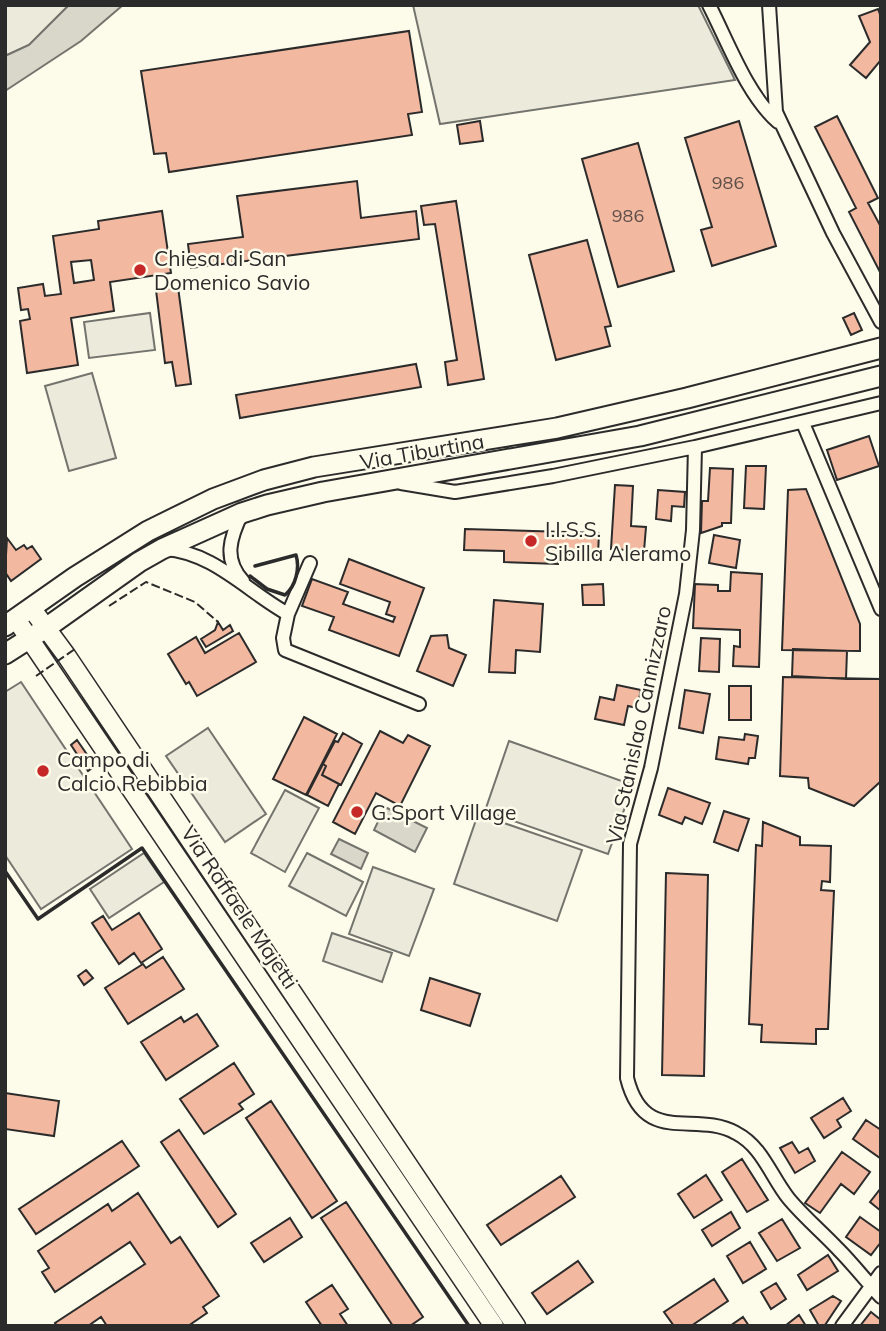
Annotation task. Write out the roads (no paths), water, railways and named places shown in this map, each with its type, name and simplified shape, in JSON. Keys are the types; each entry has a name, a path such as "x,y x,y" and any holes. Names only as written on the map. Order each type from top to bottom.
{"main road":[{"name":"Via Tiburtina","path":"18,618 75,577 148,531 199,505 264,480 314,467 557,428 881,348"},
{"name":"Via Tiburtina","path":"5,654 30,640 139,562 242,513 292,498 640,436 881,376"}],"street":[{"path":"709,5 755,95 780,123"},
{"path":"769,5 775,103 780,123 833,233 881,322"},
{"name":"Via Tiburtina","path":"385,481 455,492 553,476 695,447 881,403"},
{"path":"803,423 881,609"},
{"name":"Via Stanislao Cannizzaro","path":"695,447 693,530 686,594 651,768 634,824 629,855 627,1078 638,1103 653,1118 674,1125 724,1127 748,1141 788,1198 881,1297"},
{"path":"242,513 231,537 229,553 234,570 248,586"},
{"path":"162,549 187,551 248,586 288,614"},
{"path":"310,563 288,614 283,638 285,650 419,704"},
{"name":"Via Raffaele Majetti","path":"18,618 46,628 86,686 371,1127 494,1326"},
{"name":"Via Raffaele Majetti","path":"18,618 69,698 319,1049"},
{"path":"69,698 86,686"},
{"name":"Via Raffaele Majetti","path":"371,1127 516,1326"},
{"path":"842,1326 881,1273"}],"place":[{"name":"Chiesa di San Domenico Savio","path":"140,270"},
{"name":"I.I.S.S. Sibilla Aleramo","path":"531,541"},
{"name":"Campo di Calcio Rebibbia","path":"43,771"},
{"name":"G.Sport Village","path":"357,812"}]}
